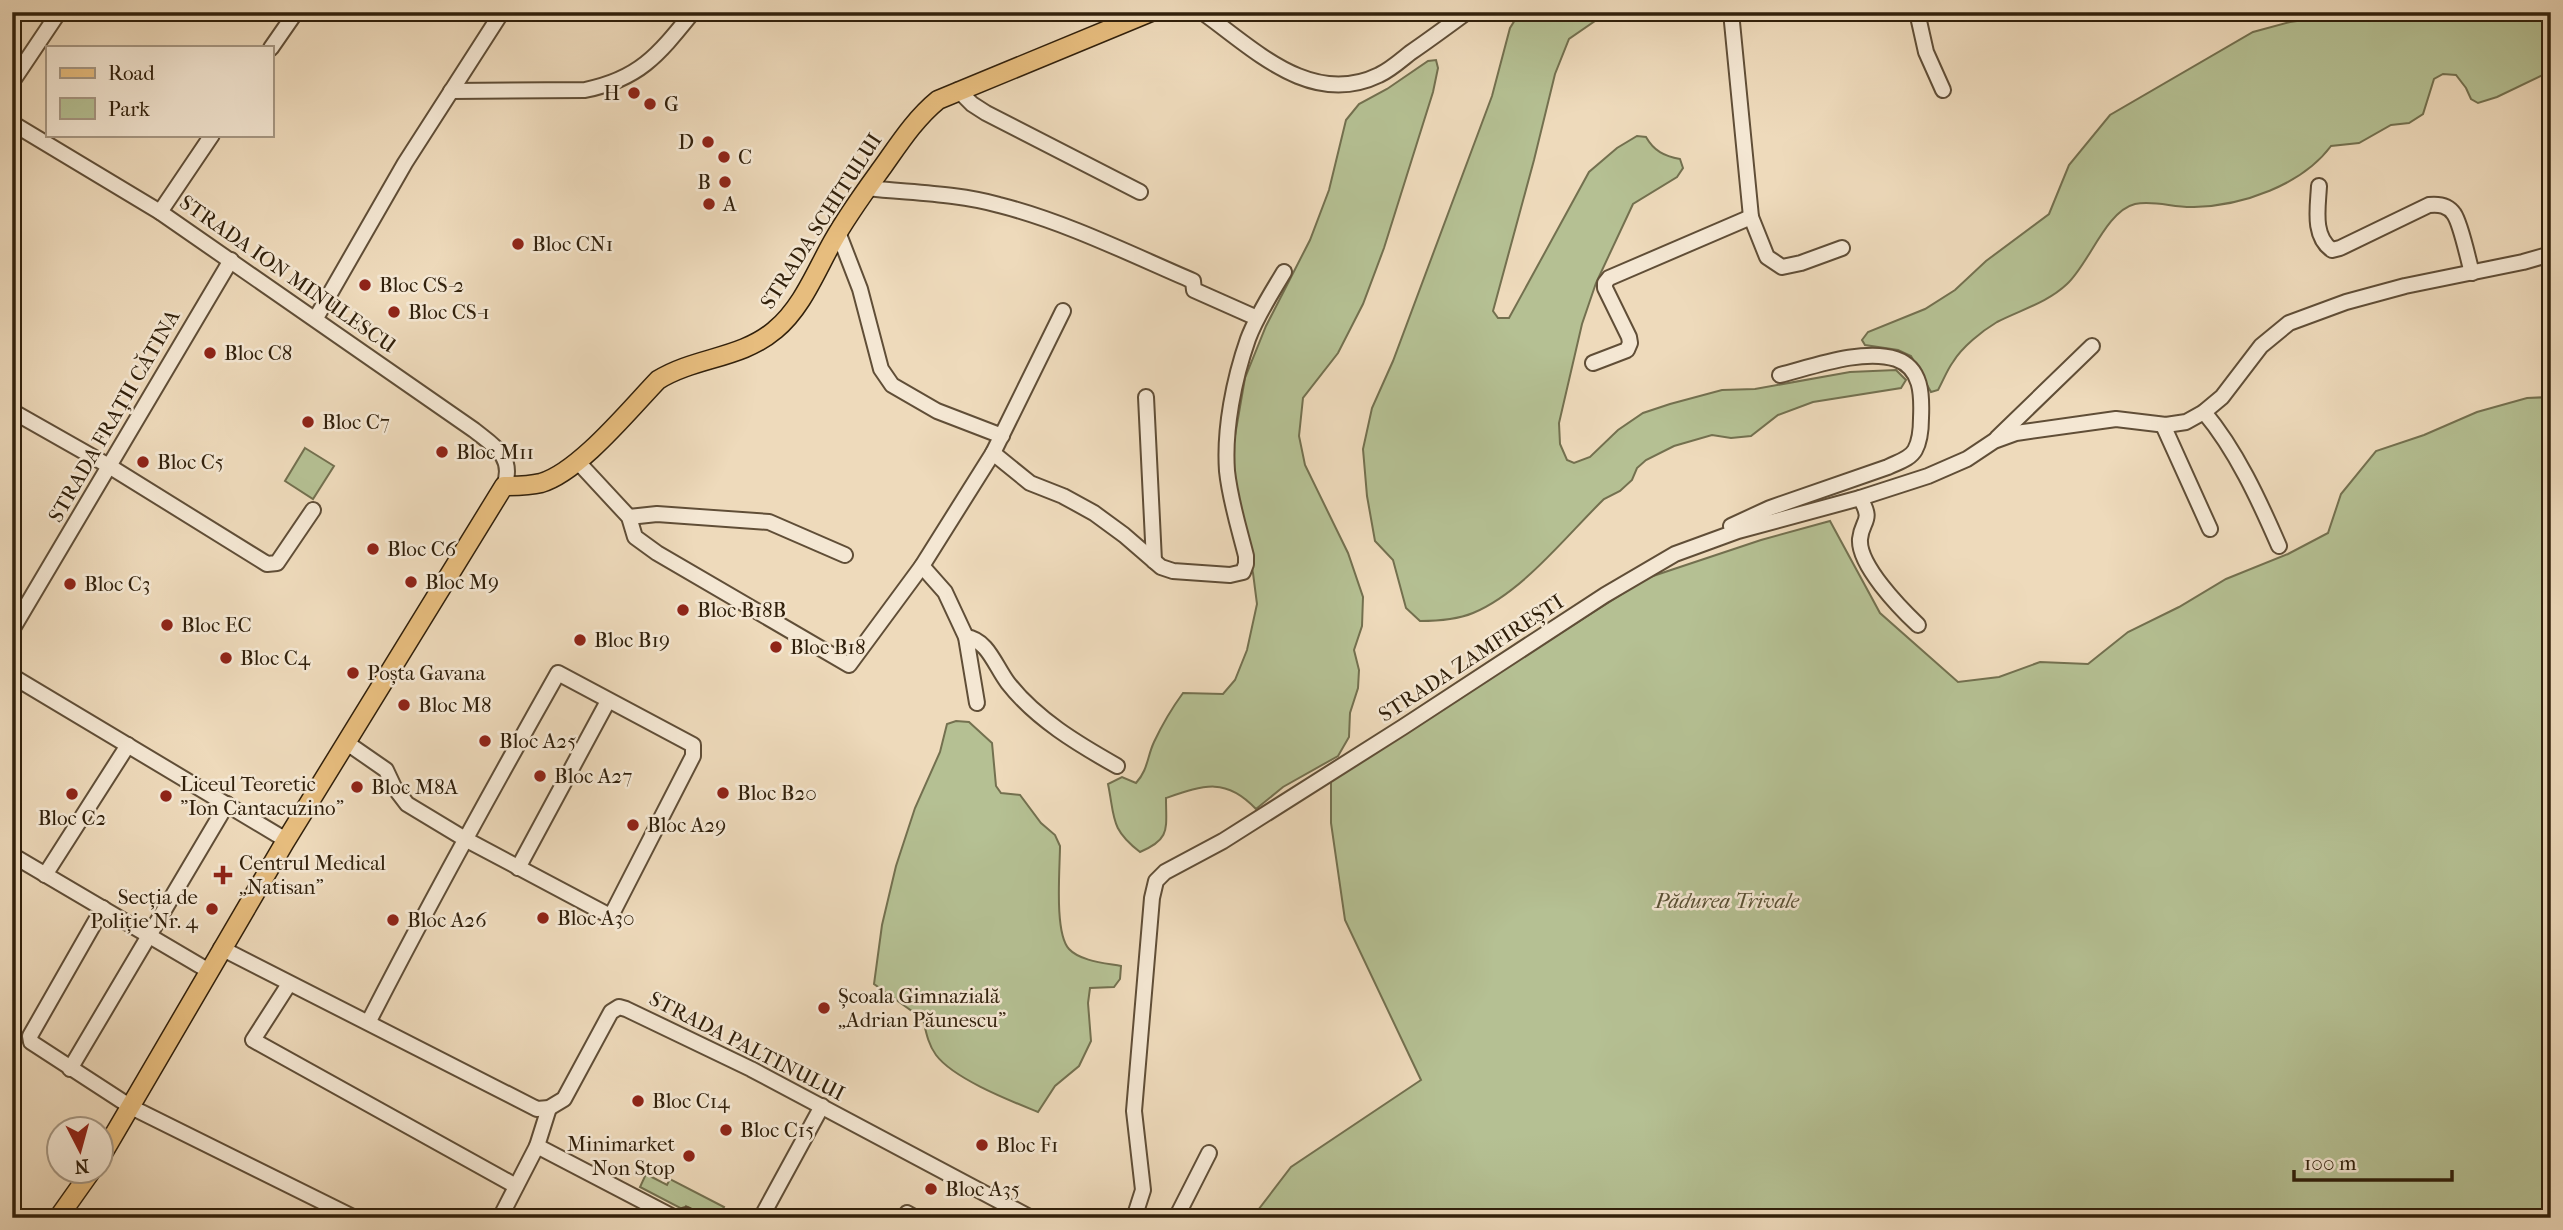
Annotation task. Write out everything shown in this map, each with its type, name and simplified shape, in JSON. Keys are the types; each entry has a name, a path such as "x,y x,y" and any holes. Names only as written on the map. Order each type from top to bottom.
{"main road":[{"name":"STRADA SCHITULUI","path":"504,486 544,482 578,462 659,380 674,370 694,362 731,354 758,343 777,329 795,310 838,232 867,188 920,114 938,100 1152,12"},
{"path":"116,1132 286,839 504,486"},
{"path":"58,1218 83,1184"}],"street":[{"path":"12,82 60,12"},
{"path":"272,46 296,12"},
{"path":"316,318 371,220 502,12"},
{"path":"451,91 586,90 607,86 644,68 659,55 693,12"},
{"path":"1202,12 1303,80 1325,86 1342,86 1381,74 1467,12"},
{"path":"1731,12 1751,217 1767,257 1782,267 1842,248"},
{"path":"1917,12 1926,51 1943,90"},
{"path":"958,90 986,113 1140,192"},
{"name":"STRADA ION MINULESCU","path":"12,123 160,212 474,430 497,449 507,462 508,474 504,486"},
{"path":"160,212 211,136"},
{"path":"2319,186 2317,215 2320,236 2332,250 2429,205 2439,204 2455,215 2472,273"},
{"path":"867,188 928,192 998,205 1053,222 1193,281 1194,290 1257,318"},
{"path":"1593,363 1627,350 1630,343 1605,288 1609,278 1751,217"},
{"path":"838,232 860,289 881,369 892,385 937,411 1002,436"},
{"path":"2210,529 2156,424 2186,422 2204,412 2222,397 2261,346 2289,323 2346,302 2405,286 2551,254"},
{"name":"STRADA FRAȚII CĂTINA","path":"12,629 231,260"},
{"path":"993,453 1030,483 1063,496 1094,513 1161,567 1173,571 1237,575 1242,572 1247,565 1246,556 1232,504 1227,473 1227,448 1238,375 1248,339 1284,272"},
{"path":"578,462 629,517 635,537 657,553 849,665 922,566 993,453 1063,311"},
{"path":"1994,441 2092,346"},
{"path":"1716,538 1732,525 1770,508 1888,467 1907,458 1916,449 1921,429 1922,398 1917,377 1908,364 1894,358 1847,358 1780,375"},
{"path":"1146,397 1154,561"},
{"path":"12,411 109,466 267,564 278,563 313,510"},
{"path":"2204,412 2244,474 2279,545"},
{"name":"STRADA ZAMFIREȘTI","path":"1134,1218 1143,1190 1134,1111 1152,898 1156,881 1165,872 1223,841 1395,733 1605,595 1675,554 1716,538 1928,476 1967,459 1994,441 2016,433 2116,419 2156,424"},
{"path":"1860,498 1867,509 1868,521 1860,538 1861,550 1868,565 1895,603 1917,625"},
{"path":"629,517 657,514 769,522 845,555"},
{"path":"922,566 945,592 965,637 977,703"},
{"path":"965,637 976,638 984,645 996,666 1024,701 1078,744 1117,766"},
{"path":"347,743 386,770 394,787 407,804 465,839 608,915 613,912 693,756 693,745 558,673 465,839 369,1021"},
{"path":"12,676 286,839"},
{"path":"518,868 608,701"},
{"path":"45,874 128,745"},
{"path":"70,1069 227,804"},
{"path":"12,855 209,971"},
{"path":"103,908 30,1036 31,1042 131,1107 355,1218"},
{"path":"221,948 289,984 369,1021 525,1104 537,1109 549,1108 537,1146 502,1214"},
{"path":"289,984 253,1040 516,1186"},
{"name":"STRADA PALTINULUI","path":"549,1108 564,1099 611,1012 618,1007 751,1069 1031,1218"},
{"path":"761,1218 822,1106"},
{"path":"537,1146 675,1218 686,1214 692,1218"},
{"path":"1176,1218 1209,1153"},
{"path":"904,1218 907,1213 916,1218"}],"green space":[{"path":"1520,12 1608,12 1569,39 1555,74 1493,311 1498,318 1509,318 1589,172 1617,148 1637,136 1646,137 1660,152 1680,159 1683,168 1677,177 1633,204 1596,283 1582,324 1559,423 1560,444 1567,460 1574,463 1590,457 1618,430 1643,413 1722,390 1755,389 1850,372 1896,370 1906,380 1901,388 1813,402 1778,415 1751,436 1731,438 1712,435 1674,446 1646,460 1637,468 1632,480 1620,491 1604,499 1543,562 1509,592 1467,615 1447,620 1420,621 1406,608 1393,560 1375,541 1367,496 1363,449 1372,408 1393,361 1492,96 1510,28"},
{"path":"2359,12 2551,12 2551,71 2497,97 2478,103 2471,99 2456,75 2443,74 2434,79 2423,114 2409,123 2391,125 2359,143 2331,146 2304,172 2270,191 2232,203 2212,206 2142,203 2125,209 2107,227 2067,284 2051,296 1997,322 1979,335 1957,356 1938,390 1931,392 1911,356 1898,350 1865,345 1862,340 1868,332 1925,309 1955,290 1986,261 2049,214 2069,165 2110,115 2253,32 2290,22"},
{"path":"1436,60 1438,68 1433,92 1384,248 1363,304 1338,353 1303,398 1299,436 1305,465 1348,553 1363,597 1362,626 1354,650 1359,670 1358,688 1350,713 1349,737 1338,756 1283,787 1256,809 1235,792 1224,788 1203,787 1166,798 1165,832 1157,842 1140,852 1123,836 1115,822 1108,784 1122,777 1136,783 1143,773 1160,729 1183,693 1223,694 1235,680 1247,650 1257,604 1241,521 1232,453 1245,378 1266,326 1310,240 1329,190 1346,120 1359,104 1428,61"},
{"name":"Pădurea Trivale","path":"2551,397 2551,1218 1252,1218 1291,1167 1421,1080 1345,920 1331,823 1331,779 1647,578 1761,540 1830,521 1880,613 1958,682 1999,677 2040,662 2088,664 2128,632 2179,607 2226,579 2288,554 2328,533 2341,494 2376,451 2424,435 2477,412 2527,398"},
{"path":"305,448 334,466 313,499 285,481"},
{"path":"956,721 969,722 992,743 996,786 1001,793 1020,795 1041,823 1055,835 1060,846 1061,929 1069,949 1086,959 1121,966 1120,979 1114,987 1090,988 1088,1003 1091,1041 1079,1066 1055,1086 1038,1112 984,1088 944,1064 931,1047 923,1019 874,984 882,925 896,866 915,808 940,752 947,724"},
{"path":"646,1174 667,1185 670,1179 724,1207 718,1218 708,1218 686,1206 684,1210 640,1187"}],"place":[{"name":"H","path":"634,93"},
{"name":"G","path":"650,104"},
{"name":"D","path":"708,142"},
{"name":"C","path":"724,157"},
{"name":"B","path":"725,182"},
{"name":"A","path":"709,204"},
{"name":"Bloc CN1","path":"518,244"},
{"name":"Bloc CS-2","path":"365,285"},
{"name":"Bloc CS-1","path":"394,312"},
{"name":"Bloc C8","path":"210,353"},
{"name":"Bloc C7","path":"308,422"},
{"name":"Bloc M11","path":"442,452"},
{"name":"Bloc C5","path":"143,462"},
{"name":"Bloc C6","path":"373,549"},
{"name":"Bloc M9","path":"411,582"},
{"name":"Bloc C3","path":"70,584"},
{"name":"Bloc B18B","path":"683,610"},
{"name":"Bloc EC","path":"167,625"},
{"name":"Bloc B19","path":"580,640"},
{"name":"Bloc B18","path":"776,647"},
{"name":"Bloc C4","path":"226,658"},
{"name":"Poșta Gavana","path":"353,673"},
{"name":"Bloc M8","path":"404,705"},
{"name":"Bloc A25","path":"485,741"},
{"name":"Bloc A27","path":"540,776"},
{"name":"Bloc M8A","path":"357,787"},
{"name":"Bloc B20","path":"723,793"},
{"name":"Bloc C2","path":"72,794"},
{"name":"Liceul Teoretic \"Ion Cantacuzino\"","path":"166,796"},
{"name":"Bloc A29","path":"633,825"},
{"name":"Centrul Medical „Natisan”","path":"223,875"},
{"name":"Secția de Poliție Nr. 4","path":"212,909"},
{"name":"Bloc A30","path":"543,918"},
{"name":"Bloc A26","path":"393,920"},
{"name":"Școala Gimnazială „Adrian Păunescu”","path":"824,1008"},
{"name":"Bloc C14","path":"638,1101"},
{"name":"Bloc C15","path":"726,1130"},
{"name":"Bloc F1","path":"982,1145"},
{"name":"Minimarket Non Stop","path":"689,1156"},
{"name":"Bloc A35","path":"931,1189"}]}
